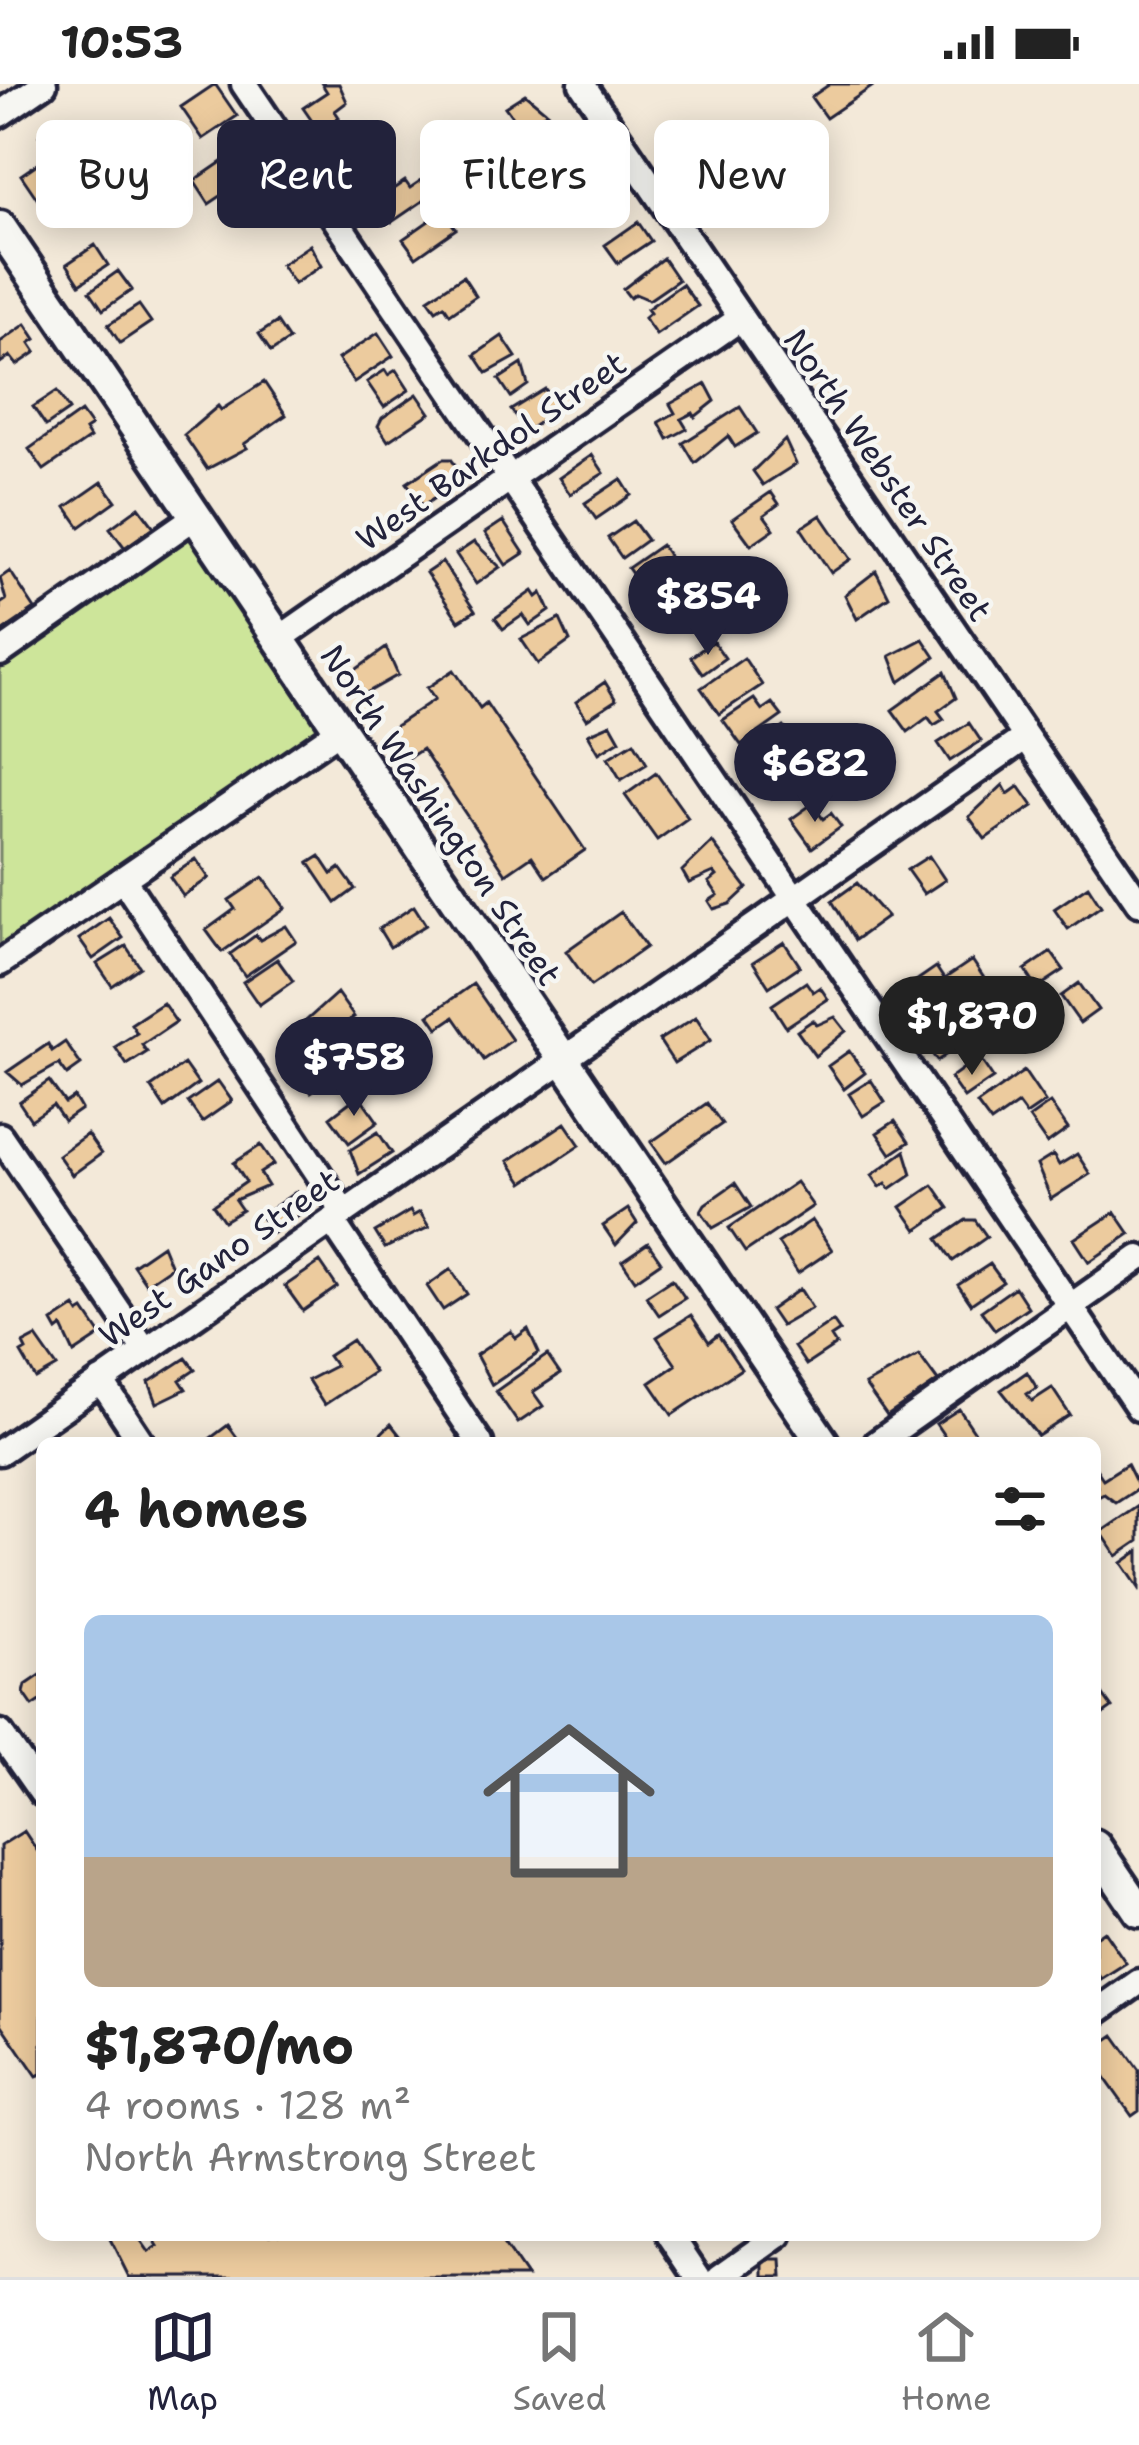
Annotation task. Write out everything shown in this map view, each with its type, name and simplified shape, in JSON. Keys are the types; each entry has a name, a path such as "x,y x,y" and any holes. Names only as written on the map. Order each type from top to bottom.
{"main road":[{"name":"North Washington Street","path":"0,226 819,1437"},
{"path":"1101,1855 1139,1911"}],"street":[{"path":"0,114 44,84"},
{"path":"244,84 1139,1408"},
{"name":"North Webster Street","path":"582,84 1139,903"},
{"name":"West Barkdol Street","path":"279,639 741,318"},
{"path":"0,653 196,516"},
{"path":"0,963 340,730"},
{"name":"West Gano Street","path":"0,1452 1026,737"},
{"path":"123,879 476,1437"},
{"path":"0,1136 145,1350"},
{"path":"885,1437 1139,1258"},
{"path":"100,1381 138,1437"},
{"path":"0,1733 36,1784"},
{"path":"1101,2009 1139,1982"},
{"path":"674,2241 698,2277"},
{"path":"720,2277 771,2241"}],"green space":[{"path":"196,516 340,730 0,964 0,654"}],"building":[{"path":"215,84 237,116 217,120 217,130 203,139 181,107"},
{"path":"322,84 339,84 347,102 335,111 339,117 311,120 303,108 327,92"},
{"path":"830,84 876,84 826,118 811,97"},
{"path":"525,94 547,112 535,120 514,120 505,107"},
{"path":"36,165 36,197 21,175"},
{"path":"217,165 217,199 209,204 194,181"},
{"path":"405,181 410,188 420,181 420,203 396,219 396,187"},
{"path":"638,222 651,241 618,263 605,245"},
{"path":"420,227 456,229 416,257 403,239"},
{"path":"95,245 108,265 80,284 67,264"},
{"path":"310,245 321,266 294,284 281,265"},
{"path":"663,258 678,280 649,300 635,294 630,298 623,289"},
{"path":"118,271 132,290 103,310 90,291"},
{"path":"463,276 476,296 450,314 444,305 436,310 428,299"},
{"path":"682,284 698,306 656,335 644,318 650,313 647,309"},
{"path":"139,305 151,322 120,343 108,325"},
{"path":"277,322 289,340 271,352 259,334"},
{"path":"26,324 36,339 30,343 36,352 17,365 10,356 0,363 0,342"},
{"path":"378,333 393,356 354,382 338,359"},
{"path":"502,336 516,357 487,373 475,355"},
{"path":"522,364 528,385 511,397 499,379"},
{"path":"385,370 388,375 396,370 409,390 384,407 367,382"},
{"path":"264,382 286,415 244,444 247,448 207,469 184,435 218,406 221,410"},
{"path":"706,384 715,401 695,417 693,413 681,419 687,429 668,439 659,422 675,413 670,404"},
{"path":"545,389 559,407 527,431 511,410"},
{"path":"57,391 69,410 46,426 33,407"},
{"path":"417,394 430,413 388,441 378,426 382,418"},
{"path":"740,407 757,433 735,447 728,436 695,463 683,443"},
{"path":"81,412 91,426 85,430 90,438 44,470 29,449"},
{"path":"785,440 796,464 763,485 753,471"},
{"path":"592,455 604,473 570,494 559,478"},
{"path":"443,459 451,459 462,474 423,506 407,483"},
{"path":"621,479 631,495 596,519 585,503"},
{"path":"102,482 116,501 80,527 66,507"},
{"path":"771,492 779,504 764,515 774,529 751,545 732,519"},
{"path":"139,507 154,527 125,548 110,528"},
{"path":"821,515 851,559 831,573 801,528"},
{"path":"503,521 524,553 506,565 485,533"},
{"path":"633,521 647,540 622,558 608,538"},
{"path":"474,542 500,567 476,584 456,554"},
{"path":"661,545 670,558 661,564 669,576 645,592 628,568"},
{"path":"442,562 475,611 459,621 426,573"},
{"path":"10,571 35,609 0,633 0,604 6,600 0,578"},
{"path":"876,571 889,597 857,619 845,595"},
{"path":"734,575 756,607 738,619 725,600 718,605 709,592"},
{"path":"533,591 537,597 542,593 550,611 530,625 523,615 503,629 495,618"},
{"path":"560,619 570,641 538,664 521,639"},
{"path":"923,639 935,657 900,682 890,656"},
{"path":"713,641 725,658 703,674 691,657"},
{"path":"386,648 398,675 361,696 350,680 354,671"},
{"path":"744,658 762,685 719,714 701,688"},
{"path":"454,670 480,708 486,703 585,850 546,877 532,856 506,874 422,749 398,765 379,737 435,699 427,688"},
{"path":"945,672 956,698 938,711 944,719 934,725 928,717 908,732 892,710"},
{"path":"605,682 616,700 587,719 576,702"},
{"path":"754,699 762,710 772,703 782,716 741,745 723,720"},
{"path":"969,723 981,741 950,761 938,743"},
{"path":"611,724 620,740 599,753 588,734"},
{"path":"784,727 791,738 784,743 789,751 760,770 748,752"},
{"path":"634,742 647,764 621,780 608,758"},
{"path":"807,748 821,769 772,798 760,780"},
{"path":"656,773 688,818 657,840 625,795"},
{"path":"1003,785 1008,794 1019,786 1033,806 985,839 969,817"},
{"path":"812,804 823,819 831,813 841,827 812,848 791,819"},
{"path":"712,842 747,888 730,904 714,909 709,901 718,895 709,882 717,876 714,872 689,883 682,871"},
{"path":"320,856 332,874 340,868 355,889 336,903 309,863"},
{"path":"929,856 945,880 924,894 907,870"},
{"path":"196,859 209,878 183,896 170,877"},
{"path":"263,877 285,908 222,952 206,930 235,909 229,900"},
{"path":"857,883 887,917 855,940 832,901"},
{"path":"1088,886 1101,906 1068,929 1054,909"},
{"path":"414,906 426,925 390,947 379,929"},
{"path":"621,912 646,947 591,986 566,951"},
{"path":"109,918 123,938 93,959 79,939"},
{"path":"286,926 296,941 245,976 230,954 256,935 260,940"},
{"path":"784,942 800,966 769,987 753,962"},
{"path":"126,946 140,967 112,986 97,964"},
{"path":"1051,952 1064,970 1037,988 1025,970"},
{"path":"277,959 293,981 259,1005 243,982"},
{"path":"972,960 990,987 925,1032 910,1010 924,1000 913,983 936,967 944,979"},
{"path":"806,982 813,992 820,987 828,999 786,1027 772,1005"},
{"path":"1079,983 1098,1010 1080,1023 1061,996"},
{"path":"473,984 512,1040 484,1060 454,1017 438,1028 429,1015"},
{"path":"337,993 354,1017 291,1063 279,1045"},
{"path":"163,1003 176,1022 142,1045 147,1052 127,1065 115,1047 137,1033 131,1024"},
{"path":"696,1017 711,1040 674,1063 659,1040"},
{"path":"835,1017 846,1031 815,1056 797,1031 813,1020 817,1025"},
{"path":"954,1024 966,1041 937,1061 925,1043"},
{"path":"65,1042 81,1065 67,1075 59,1064 22,1085 7,1072 48,1044 52,1051"},
{"path":"849,1051 865,1073 844,1089 828,1066"},
{"path":"325,1055 338,1074 311,1092 298,1073"},
{"path":"979,1057 993,1078 964,1098 950,1078"},
{"path":"184,1064 198,1084 165,1108 151,1087"},
{"path":"1024,1071 1045,1102 1026,1115 1018,1104 991,1123 977,1104"},
{"path":"871,1080 885,1102 863,1116 849,1094"},
{"path":"49,1081 65,1103 74,1097 81,1109 64,1121 53,1105 31,1120 19,1102"},
{"path":"218,1081 232,1101 202,1122 188,1102"},
{"path":"359,1095 378,1122 349,1143 330,1117"},
{"path":"707,1103 722,1124 666,1163 651,1142"},
{"path":"1050,1103 1068,1129 1047,1144 1029,1118"},
{"path":"895,1121 909,1142 891,1154 877,1133"},
{"path":"565,1123 580,1145 523,1183 508,1161"},
{"path":"378,1132 392,1153 359,1174 350,1150"},
{"path":"87,1134 101,1154 72,1175 58,1155"},
{"path":"261,1145 274,1164 260,1173 268,1186 235,1200 242,1210 224,1221 213,1205 246,1182 234,1163"},
{"path":"905,1151 912,1174 890,1189 886,1183 880,1187 872,1175"},
{"path":"1077,1154 1090,1174 1051,1199 1037,1165 1053,1155 1059,1165"},
{"path":"796,1182 813,1206 745,1252 729,1228"},
{"path":"735,1183 751,1207 713,1228 701,1211"},
{"path":"933,1185 949,1208 917,1230 901,1207"},
{"path":"297,1191 309,1209 273,1233 261,1216"},
{"path":"628,1209 637,1223 616,1245 603,1226"},
{"path":"410,1211 413,1216 420,1212 429,1227 385,1248 375,1232"},
{"path":"1115,1212 1130,1234 1089,1262 1074,1239"},
{"path":"812,1220 832,1250 798,1273 778,1243"},
{"path":"966,1220 975,1220 987,1237 953,1261 938,1239"},
{"path":"648,1243 661,1262 635,1280 622,1261"},
{"path":"162,1245 171,1267 146,1284 133,1265"},
{"path":"320,1262 337,1287 303,1311 285,1286"},
{"path":"990,1264 1003,1282 971,1304 958,1285"},
{"path":"451,1269 467,1294 443,1310 427,1286"},
{"path":"672,1279 685,1298 659,1315 646,1296"},
{"path":"1015,1287 1028,1307 995,1330 981,1311"},
{"path":"800,1289 812,1308 781,1326 770,1310"},
{"path":"75,1307 79,1313 84,1310 101,1335 74,1353 62,1327 57,1331 52,1322"},
{"path":"691,1315 709,1342 718,1335 741,1369 672,1415 650,1383 676,1365 657,1337"},
{"path":"833,1321 840,1331 831,1337 836,1345 806,1365 794,1347"},
{"path":"528,1329 539,1353 492,1385 476,1355 511,1331 516,1338"},
{"path":"36,1337 57,1367 36,1379 21,1353 26,1350 23,1344"},
{"path":"352,1340 374,1372 324,1405 308,1380 335,1366 328,1356"},
{"path":"547,1355 560,1374 533,1392 543,1406 518,1423 496,1391"},
{"path":"919,1355 938,1381 887,1416 865,1385"},
{"path":"186,1358 195,1370 180,1380 186,1389 157,1403 149,1382"},
{"path":"1027,1372 1037,1388 1027,1394 1032,1401 1052,1388 1070,1415 1038,1436 1001,1390"},
{"path":"959,1409 978,1437 945,1437 936,1424"},
{"path":"391,1424 401,1437 377,1437"},
{"path":"228,1425 237,1437 212,1437"},
{"path":"1127,1464 1139,1488 1116,1503 1101,1496 1101,1476"},
{"path":"1139,1506 1139,1541 1117,1556 1101,1532"},
{"path":"1139,1551 1139,1588 1122,1563"},
{"path":"36,1678 33,1706 24,1693"},
{"path":"1101,1692 1112,1708 1101,1716"},
{"path":"24,1831 36,1849 36,2075 0,2022 0,1846"},
{"path":"1101,1933 1126,1963 1101,1979"},
{"path":"1114,2035 1139,2070 1139,2111 1132,2116 1101,2072 1101,2044"},
{"path":"111,2241 141,2241 149,2252 158,2246 155,2241 501,2241 526,2277 129,2277"},
{"path":"764,2260 782,2260 783,2277 764,2277"}]}
